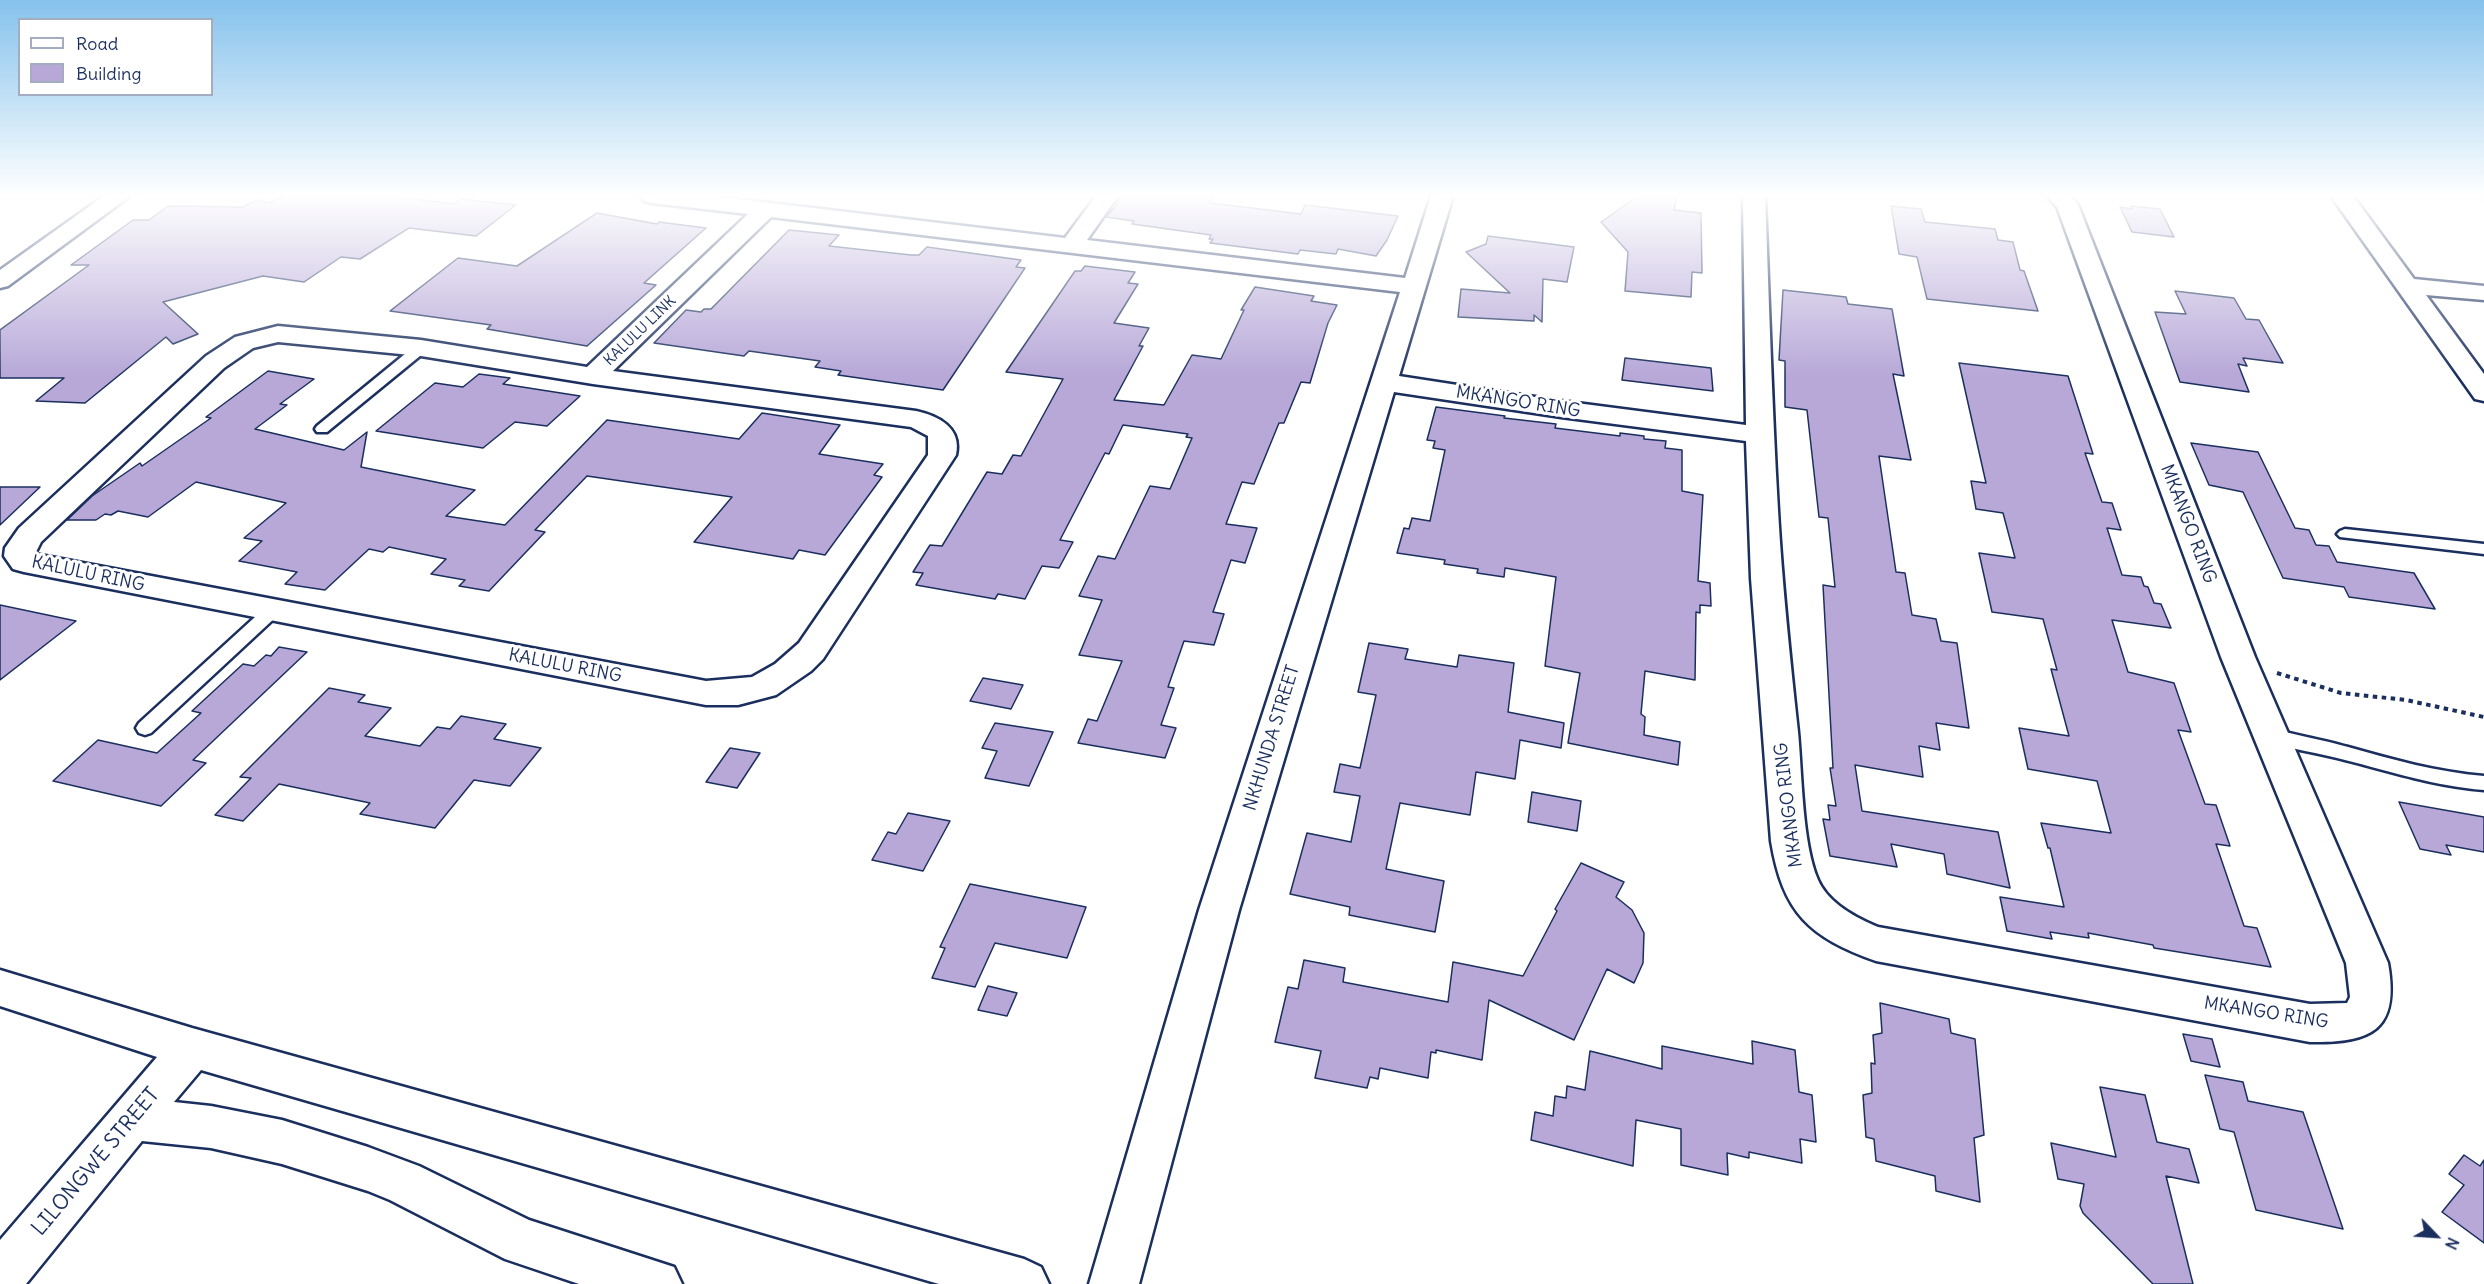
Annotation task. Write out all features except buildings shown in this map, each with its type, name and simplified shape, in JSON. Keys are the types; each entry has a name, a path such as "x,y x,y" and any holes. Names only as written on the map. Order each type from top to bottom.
{"street":[{"path":"0,281 35,256"},
{"name":"KALULU LINK","path":"593,376 717,256"},
{"path":"1163,256 1413,286"},
{"name":"NKHUNDA STREET","path":"1114,1284 1219,910 1423,256"},
{"name":"MKANGO RING","path":"1756,256 1765,554 1784,783 1795,869 1803,891 1815,908 1844,930 1876,944 2310,1023 2340,1024 2356,1020 2370,1005 2373,990 2367,963 2238,657 2087,256"},
{"path":"2386,256 2484,393"},
{"path":"2408,286 2484,293"},
{"name":"KALULU RING","path":"278,334 421,348 593,376 916,419 938,429 944,437 945,445 942,455 811,651 784,677 749,692 706,693 24,562 19,556 20,548 30,535 215,362 244,342 278,334"},
{"name":"MKANGO RING","path":"1383,382 1561,410 1761,435"},
{"path":"0,988 192,1048 1023,1284"},
{"name":"LILONGWE STREET","path":"0,1276 192,1048"},
{"path":"132,1119 211,1127 261,1137 368,1168 403,1182 522,1242 657,1284"}],"lane":[{"path":"322,429 421,348"},
{"path":"2345,534 2400,542 2484,549"},
{"path":"145,728 272,611"},
{"path":"2270,736 2346,753 2399,769 2450,780 2484,783"}],"path":[{"path":"2238,657 2295,680 2341,693 2406,700 2484,717"}]}
